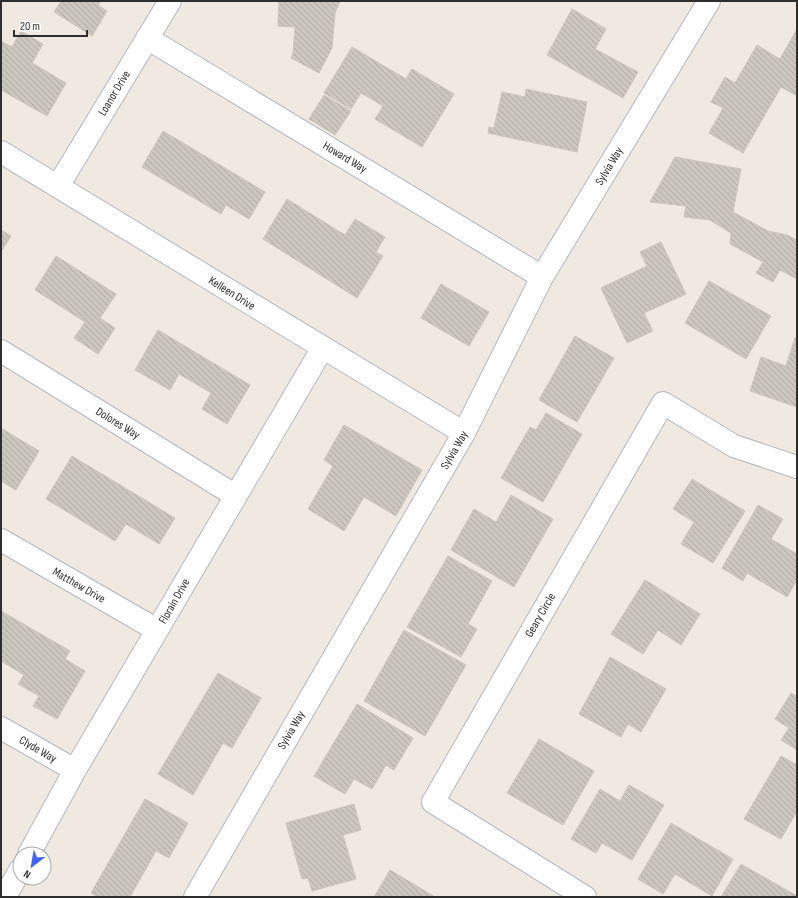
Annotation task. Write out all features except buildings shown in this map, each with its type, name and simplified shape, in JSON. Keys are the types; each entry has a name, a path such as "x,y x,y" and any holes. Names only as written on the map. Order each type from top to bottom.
{"street":[{"name":"Loanor Drive","path":"58,186 170,1"},
{"name":"Sylvia Way","path":"194,897 464,433 542,277 709,1"},
{"name":"Howard Way","path":"147,38 542,277"},
{"name":"Kelleen Drive","path":"1,152 322,349 464,433"},
{"name":"Florain Drive","path":"33,846 74,770 322,349"},
{"name":"Dolores Way","path":"1,351 236,496"},
{"name":"Geary Circle","path":"585,897 433,802 663,403 734,446 797,467"},
{"name":"Matthew Drive","path":"1,540 157,630"},
{"name":"Clyde Way","path":"1,728 74,770"},
{"path":"5,897 12,884"}]}
